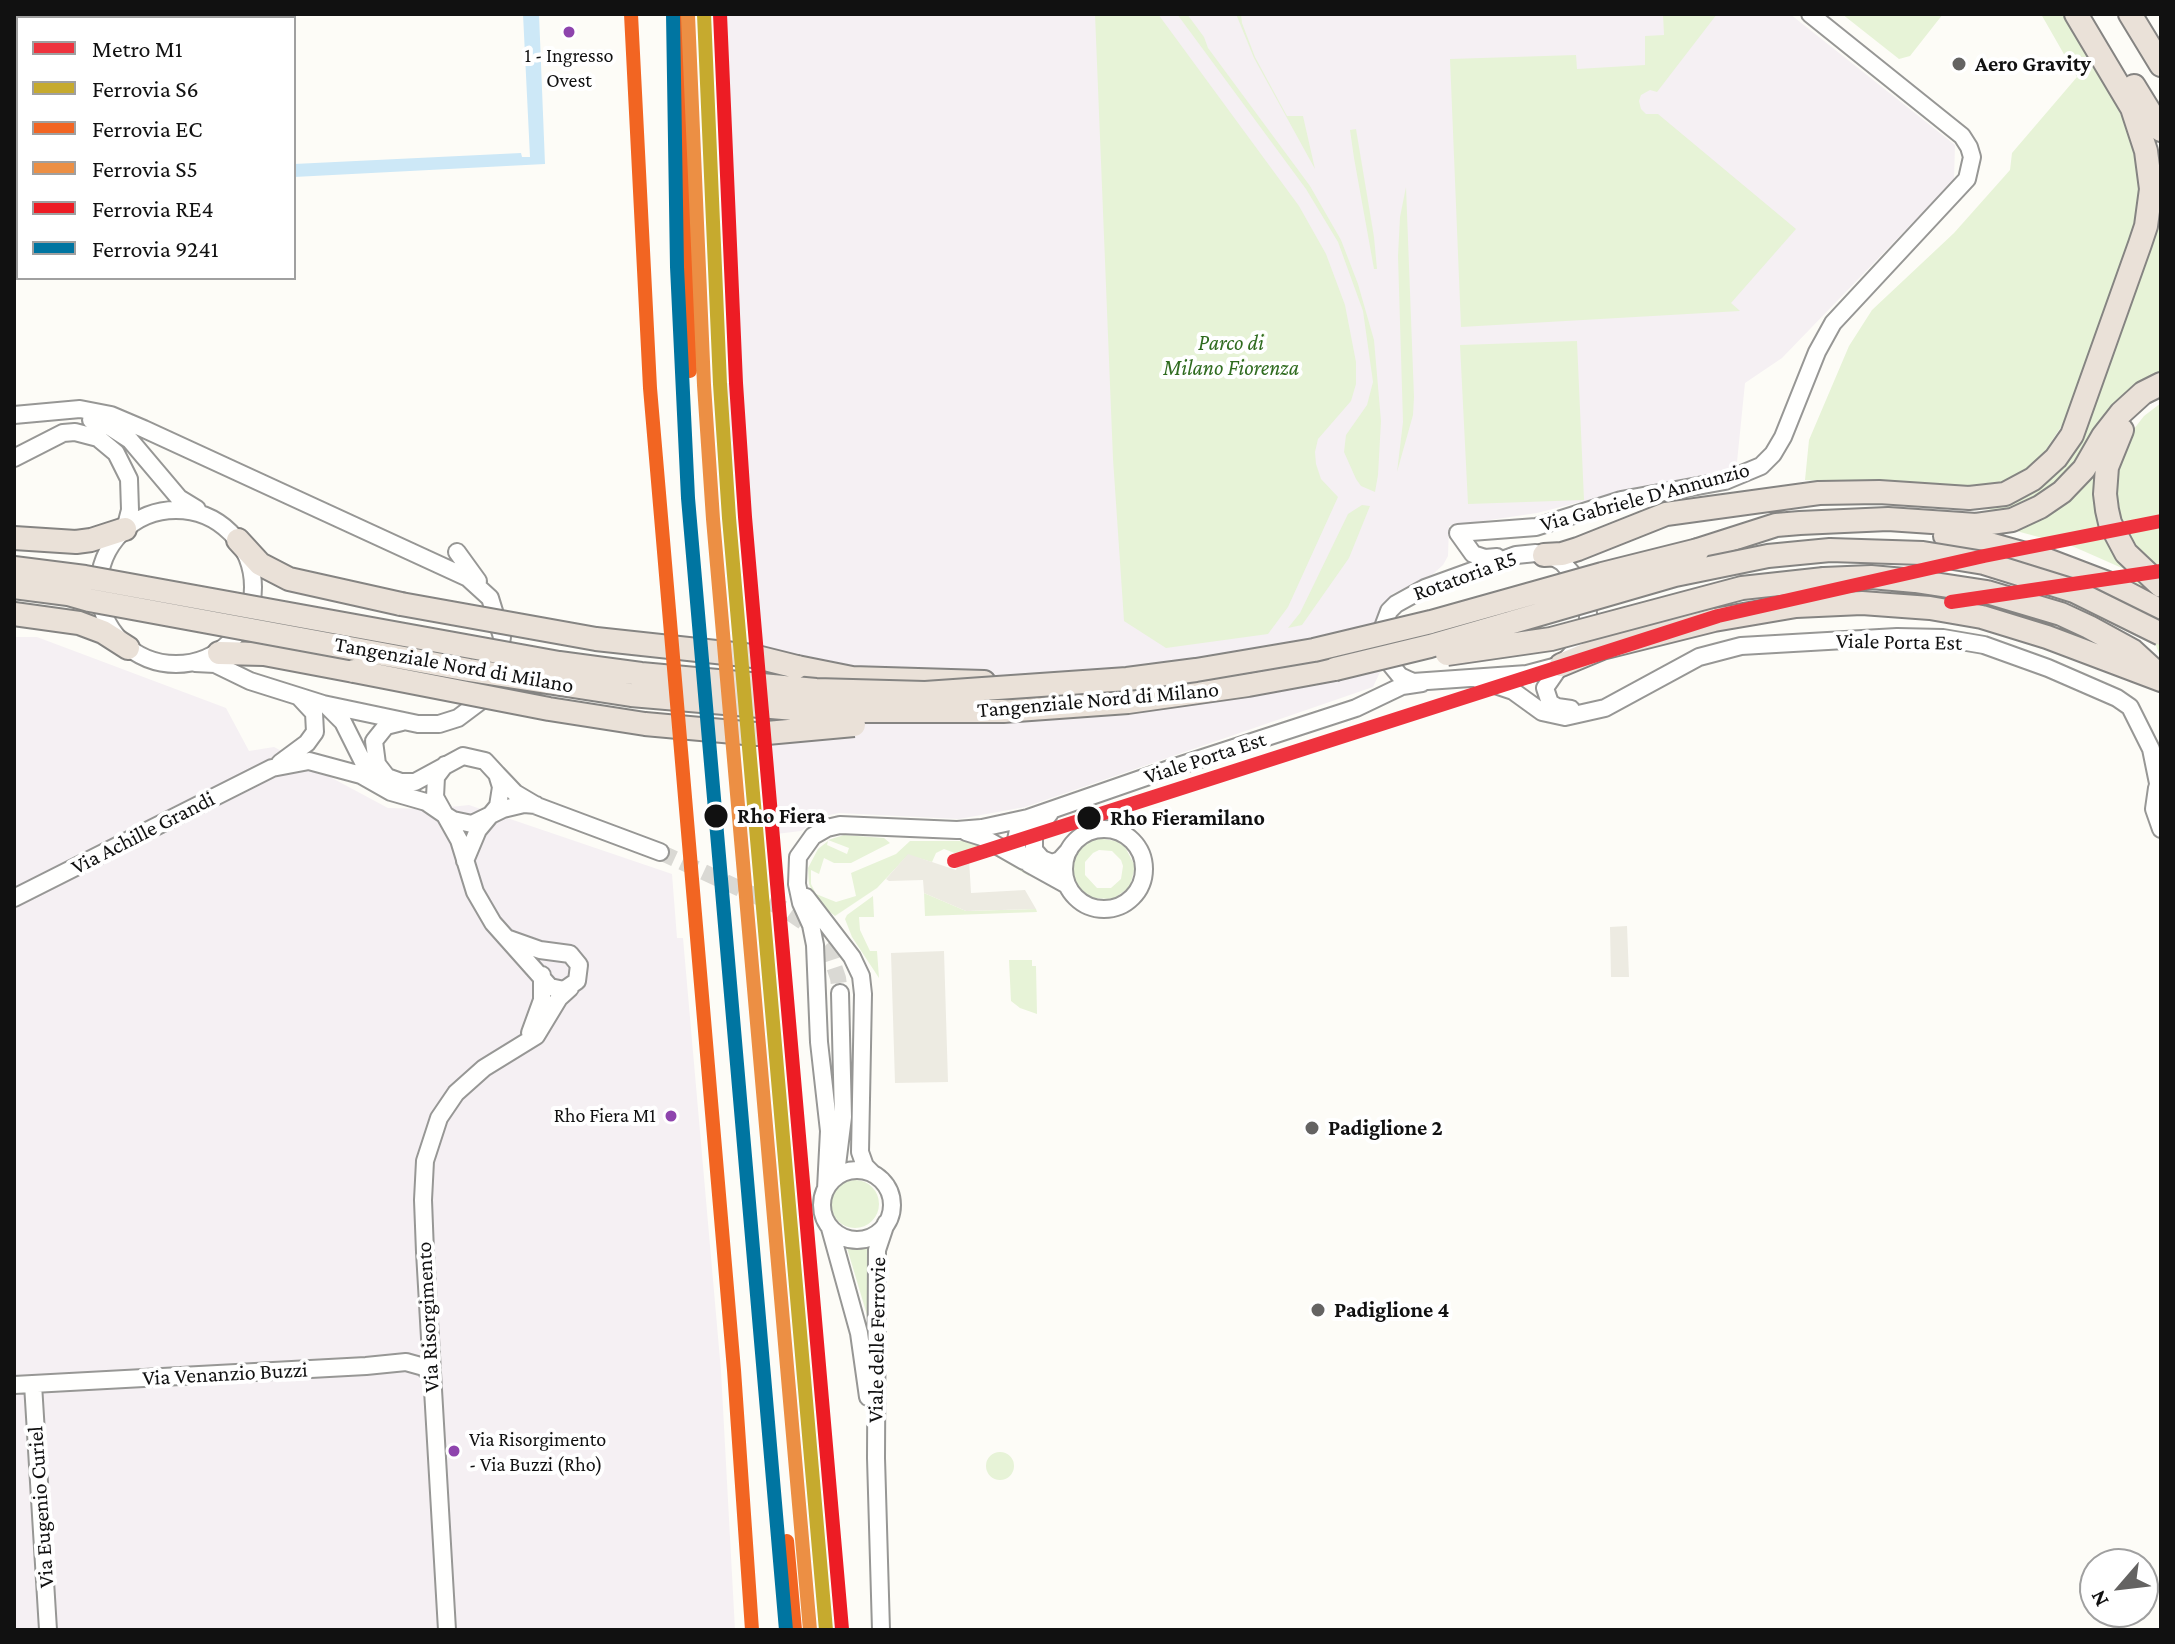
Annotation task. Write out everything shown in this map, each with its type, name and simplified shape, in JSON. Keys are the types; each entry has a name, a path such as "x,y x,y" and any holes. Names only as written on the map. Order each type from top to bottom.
{"highway":[{"path":"1544,555 1578,549 1666,514 1819,493 1879,492 1969,498 2005,494 2033,479 2056,458 2072,435 2135,259 2146,226 2151,189 2146,151 2132,108 2076,14"},
{"path":"2089,14 2161,130"},
{"path":"2130,14 2161,65"},
{"path":"1698,550 1776,525 1828,520 1997,524 2028,514 2052,500 2100,460 2129,419 2161,387"},
{"path":"2100,460 2114,531 2126,553 2161,586"},
{"path":"14,538 76,542 125,529"},
{"name":"Tangenziale Nord di Milano","path":"14,568 85,577 531,658 641,674 816,690 925,693 1196,670 1314,650 1431,622 1646,561 1812,533 1866,531 1932,534 1986,543 2047,560 2110,584 2161,611"},
{"path":"238,540 260,564 289,579 401,604 596,639 753,656 852,678 960,680 1033,686"},
{"name":"Tangenziale Nord di Milano","path":"14,587 68,594 469,670 631,695 818,711 1003,711 1141,700 1248,685 1335,669 1430,646 1675,575 1768,556 1830,550 1923,553 1984,563 2074,591 2130,616 2161,634"},
{"path":"1335,669 1421,661 1467,649 1535,642 1742,588 1871,577 1987,592 2061,614 2133,651 2161,679"},
{"path":"1561,665 1637,638 1757,612 1796,606 1862,603 1930,608 1982,617 2161,679"},
{"path":"14,614 79,623 103,632 128,648"},
{"path":"219,653 264,654 600,718 756,734 834,725 924,725 1003,711"}],"street":[{"name":"Via Gabriele D'Annunzio","path":"1458,533 1536,527 1621,500 1725,481 1761,466 1783,437 1813,361 1833,323 1967,179 1972,157 1962,136 1810,14"},
{"path":"14,415 80,409 122,420 468,578 490,598"},
{"path":"36,412 84,417 121,434 138,449 179,498 225,526 238,540 250,563 252,575 254,588 250,613 238,636 219,653 195,663"},
{"path":"14,458 63,433 98,438 116,453 129,479 130,510 125,529 104,559 98,583 101,607 111,630 128,648 148,660 171,665 195,663 223,667 250,681 299,697 407,722 439,724 458,718 475,707 489,689 500,656 500,623 490,598 457,552"},
{"path":"125,529 155,512 172,509 208,516"},
{"path":"1458,533 1468,550 1478,557 1516,555"},
{"path":"1438,583 1456,566 1458,533"},
{"name":"Rotatoria R5","path":"1391,665 1383,638 1389,611 1405,597 1516,555 1544,555 1562,562 1570,570 1587,603 1585,637 1561,665"},
{"name":"Viale Porta Est","path":"1477,679 1513,691 1535,709 1565,717 1614,704 1699,657 1727,649 1897,637 1943,638 1984,645 2048,668 2122,701 2135,715 2155,761 2159,790 2154,809 2161,829"},
{"path":"1391,665 1407,680 1422,683 1537,673 1561,665"},
{"name":"Viale Porta Est","path":"1356,708 1387,680 1391,665"},
{"path":"1561,665 1547,682 1547,698 1557,707 1589,712"},
{"name":"Viale Porta Est","path":"796,872 798,857 807,843 820,831 833,826 957,830 1028,818 1356,708 1394,689 1422,683"},
{"name":"Via Achille Grandi","path":"14,898 272,768 307,743 315,732 314,713 299,697"},
{"path":"323,704 343,722 367,770 378,783"},
{"path":"407,722 386,726 377,734 374,756 381,771 393,780 408,783 463,756 474,757 485,761 515,793 537,806 660,852"},
{"name":"Via Achille Grandi","path":"272,768 309,761 361,775 391,792 426,802 445,815"},
{"path":"447,763 439,771 434,787 435,797 456,832 468,875 483,907 493,923 553,989 570,988 577,981 580,967 573,956 540,950 509,939"},
{"path":"465,861 478,830 498,806 501,787 497,774"},
{"path":"445,815 462,824 472,824 516,805 537,806"},
{"path":"957,830 975,834 1067,885 1078,900 1087,905 1111,909 1133,898 1141,887 1145,873 1144,859 1135,843 1116,830 1089,831 1078,838 1060,860 1052,863 1040,857 1034,850 1034,834 1054,811"},
{"path":"1028,818 1019,827 1016,840 1018,851 1029,864"},
{"path":"1067,885 1064,869 1070,848"},
{"path":"796,872 806,896 852,957 861,976 860,1152 867,1173"},
{"path":"796,872 798,894 811,925 815,945 819,1042 829,1131 829,1185"},
{"path":"522,1045 540,1008 545,960 551,954 560,952"},
{"name":"Via Risorgimento","path":"447,1630 423,1200 429,1142 439,1118 456,1093 484,1068 540,1032 559,998 570,988"},
{"path":"840,993 843,1117 839,1164 822,1209 830,1228 845,1238 863,1240 879,1232 886,1223 891,1202 888,1191 853,1162 843,1117"},
{"path":"829,1185 843,1173 867,1173"},
{"name":"Viale delle Ferrovie","path":"881,1630 876,1458 877,1250 886,1223"},
{"name":"Viale delle Ferrovie","path":"830,1228 859,1333 876,1458"},
{"name":"Via Venanzio Buzzi","path":"14,1385 406,1362 424,1367 431,1376"},
{"name":"Via Eugenio Curiel","path":"33,1384 48,1630"}],"shaded area":[{"path":"724,14 1790,14 1955,145 1954,180 1782,358 1745,383 1736,472 1608,495 1537,513 1449,526 1448,556 1443,565 1433,574 1392,594 1377,615 1374,641 1381,670 1373,687 1025,807 959,819 839,813 820,817 801,831 776,834 745,512 738,512 726,383 730,383 728,339 734,240 733,228 724,228 724,218 732,217"},
{"path":"14,637 37,637 226,708 249,751 274,747 388,808 432,809 469,805 672,874 677,938 683,938 721,1371 735,1630 14,1630"},
{"path":"908,854 956,870 961,858 969,859 971,893 1025,890 1036,909 966,911 924,893 923,880 886,879"},
{"path":"1627,926 1629,977 1611,977 1610,927"},
{"path":"944,951 948,1082 895,1083 891,953"}],"green space":[{"name":"Parco di Milano Fiorenza","path":"1095,14 1158,14 1299,206 1326,254 1345,305 1356,362 1356,384 1351,401 1318,439 1315,452 1321,479 1338,497 1288,607 1268,634 1166,648 1124,621 1113,459"},
{"path":"1177,14 1187,14 1204,37 1208,48 1310,186 1341,240 1374,340 1381,421 1375,492 1361,486 1344,452 1346,435 1367,405 1373,382 1363,311 1338,242 1306,189"},
{"path":"1236,14 1241,14 1255,57 1287,116 1303,116 1315,169 1254,58"},
{"path":"1663,14 1717,14 1657,92 1650,90 1641,95 1641,109 1646,114 1658,114 1796,229 1731,303 1740,311 1461,327 1450,59 1576,55 1577,69 1645,65 1645,36 1664,35"},
{"path":"1842,14 1943,14 1910,56 1899,59"},
{"path":"2041,14 2064,14 2131,136 2138,167 2140,203 2129,243 2065,421 2037,463 2020,477 2001,486 1964,490 1805,480 1809,440 1849,346 1872,310 1954,233 2010,170 2012,153 2077,77"},
{"path":"1356,129 1377,269 1374,269 1354,158 1350,130"},
{"path":"2158,150 2161,154 2161,372 2145,379 2114,405 2071,466 2046,490 2009,508 1975,508 1999,503 2086,417 2154,152"},
{"path":"1406,187 1414,397 1413,415 1397,472 1403,422 1398,256 1400,217"},
{"path":"1577,341 1584,500 1468,504 1460,345"},
{"path":"2161,403 2161,660 2131,572 2072,546 2009,529 2097,465 2118,470 2130,434 2144,416"},
{"path":"1362,505 1370,506 1349,558 1302,625 1288,628 1300,613 1348,514"},
{"path":"844,835 884,838 890,843 851,863 834,863 824,858 819,874 811,870 811,884 816,894 836,902 856,896 851,873 896,854 910,841 974,841 1030,872 1029,876 992,854 960,855 944,849 936,853 932,862 908,855 877,888 835,916 818,903 809,884 808,868 818,849 828,841 827,845 847,854 849,848 828,840"},
{"path":"1097,838 1116,841 1125,847 1135,866 1130,887 1113,899 1091,898 1078,887 1072,870 1082,846","holes":["1099,850 1112,851 1123,866 1121,879 1111,888 1097,888 1085,875 1085,862"]},
{"path":"924,893 966,911 1036,909 1037,912 925,916"},
{"path":"873,896 874,917 859,917 860,930 870,951 877,951 879,978 852,937 845,919"},
{"path":"1009,960 1032,960 1032,966 1036,966 1037,1014 1011,1001"},
{"path":"855,1180 872,1187 879,1204 872,1221 855,1228 838,1221 831,1204 838,1187"},
{"path":"873,1246 873,1335 847,1248"},
{"path":"1000,1452 1010,1456 1014,1466 1010,1476 1000,1480 990,1476 986,1466 990,1456"}],"water":[{"path":"523,14 539,14 545,164 296,177 296,164 521,153 522,157 530,157"}],"tunnel":[{"path":"660,852 784,909 803,922 829,951 840,993"}],"metro line":[{"name":"M1","path":"954,861 1718,616 1984,556 2161,521"},
{"name":"M1","path":"1951,602 2161,571"}],"rail line":[{"name":"EC","path":"631,14 650,388 734,1370 752,1630"},
{"name":"9241","path":"673,14 677,267 688,498 786,1630"},
{"name":"EC","path":"681,14 690,371"},
{"name":"S6","path":"704,14 729,518 826,1630"},
{"name":"RE4","path":"720,14 745,517 842,1629"},
{"name":"S5","path":"688,15 713,519 810,1630"},
{"name":"EC","path":"787,1541 795,1630"}],"place":[{"name":"1 - Ingresso Ovest","path":"569,32"},
{"name":"Aero Gravity","path":"1959,64"},
{"name":"Rho Fiera","path":"716,816"},
{"name":"Rho Fieramilano","path":"1089,818"},
{"name":"Rho Fiera M1","path":"671,1116"},
{"name":"Padiglione 2","path":"1312,1128"},
{"name":"Padiglione 4","path":"1318,1310"},
{"name":"Via Risorgimento - Via Buzzi (Rho)","path":"454,1451"}]}
